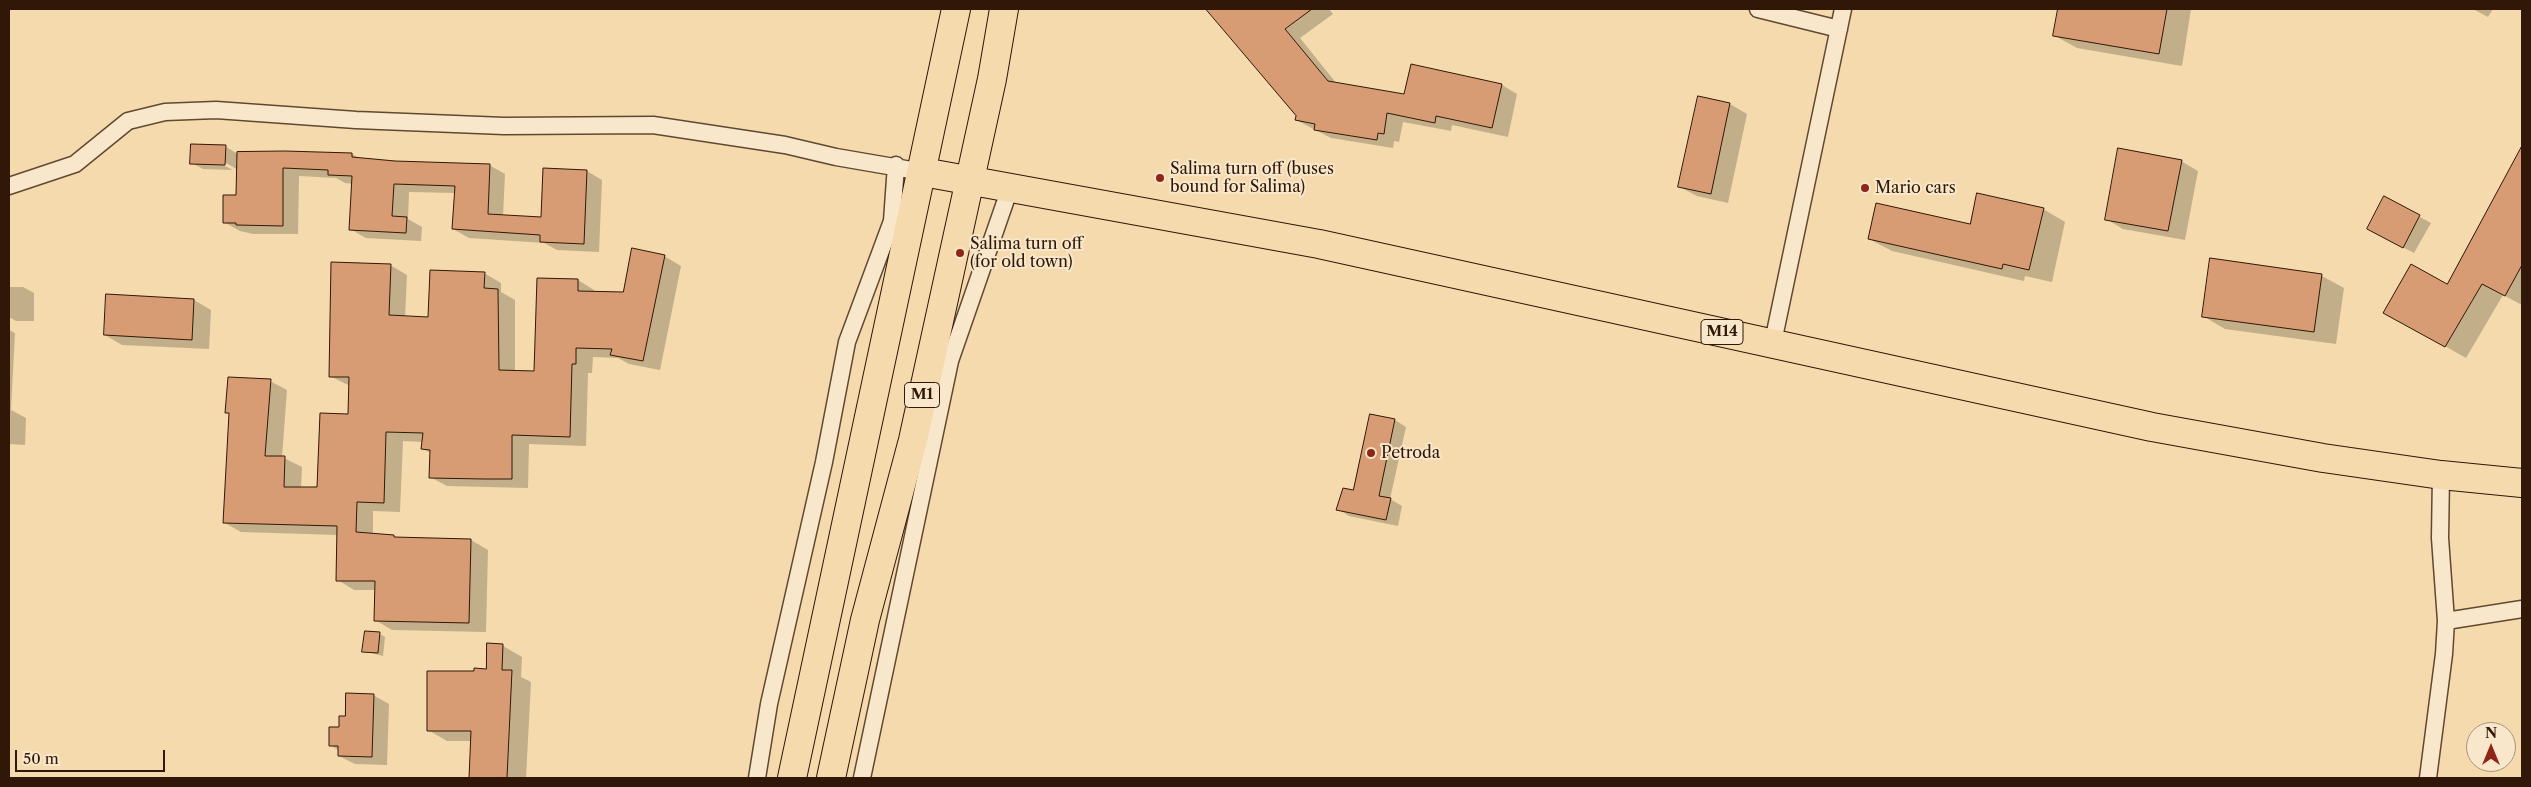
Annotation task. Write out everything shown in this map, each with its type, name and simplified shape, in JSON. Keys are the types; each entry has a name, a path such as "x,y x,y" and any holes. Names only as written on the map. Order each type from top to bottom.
{"highway":[{"path":"792,778 923,172 956,9"},
{"name":"M1","path":"831,778 865,620 912,440 992,79 1004,9"},
{"name":"M14","path":"923,172 1127,207 1319,244 1773,342 2152,427 2323,458 2441,474 2522,482"}],"street":[{"path":"1758,9 1839,29"},
{"path":"1773,342 1843,9"},
{"path":"9,186 75,164 128,122 165,112 208,110 504,126 653,126 768,142 836,157 896,165 923,172"},
{"path":"757,778 769,704 824,462 847,342 892,221 896,165"},
{"path":"862,778 950,361 1010,188"},
{"path":"2428,778 2444,654 2446,621 2440,538 2441,474"},
{"path":"2446,621 2522,609"}],"building":[{"path":"1206,9 1312,9 1285,29 1328,81 1404,94 1411,64 1502,84 1492,128 1436,116 1435,123 1387,113 1384,134 1378,133 1377,140 1314,130 1315,124 1295,120 1296,116"},
{"path":"2058,9 2167,9 2159,54 2053,36"},
{"path":"1698,96 1730,103 1711,194 1678,187"},
{"path":"191,144 226,145 225,165 190,164"},
{"path":"2522,146 2522,265 2505,296 2482,284 2445,347 2383,313 2411,264 2447,284"},
{"path":"2118,148 2182,160 2168,231 2105,220"},
{"path":"237,152 352,153 352,157 395,161 490,164 488,214 541,217 543,168 587,170 584,244 540,242 540,235 452,229 455,186 394,184 392,216 407,217 406,233 349,230 352,176 328,175 328,170 283,168 283,226 223,223 223,195 236,195"},
{"path":"1977,193 2044,208 2029,270 2003,264 2002,269 1868,239 1876,203 1970,224"},
{"path":"2384,196 2420,215 2403,248 2367,229"},
{"path":"632,248 665,255 643,361 610,355 612,349 576,348 576,364 572,364 570,437 512,435 512,479 429,478 430,450 421,449 423,433 386,432 384,503 357,502 356,532 394,535 394,537 471,539 469,623 374,621 375,581 336,581 337,526 223,523 229,413 225,413 228,377 271,379 265,456 285,456 284,487 317,487 320,413 348,414 349,377 329,377 331,262 391,264 389,315 428,317 430,270 485,272 484,288 498,289 499,370 534,371 537,278 578,279 578,291 623,292"},
{"path":"2210,258 2322,274 2314,332 2202,317"},
{"path":"106,294 194,299 192,340 104,335"},
{"path":"1370,414 1395,419 1379,496 1391,498 1386,520 1336,510 1343,488 1353,490"},
{"path":"365,631 380,632 378,653 362,652"},
{"path":"487,643 503,644 502,670 512,670 507,778 469,778 471,731 427,731 427,671 474,671 474,668 486,669"},
{"path":"346,693 374,694 372,757 338,756 338,746 329,746 329,727 339,727 339,716 345,716"}],"place":[{"name":"Salima turn off (buses bound for Salima)","path":"1160,178"},
{"name":"Mario cars","path":"1865,188"},
{"name":"Salima turn off (for old town)","path":"960,253"},
{"name":"Petroda","path":"1371,453"}]}
